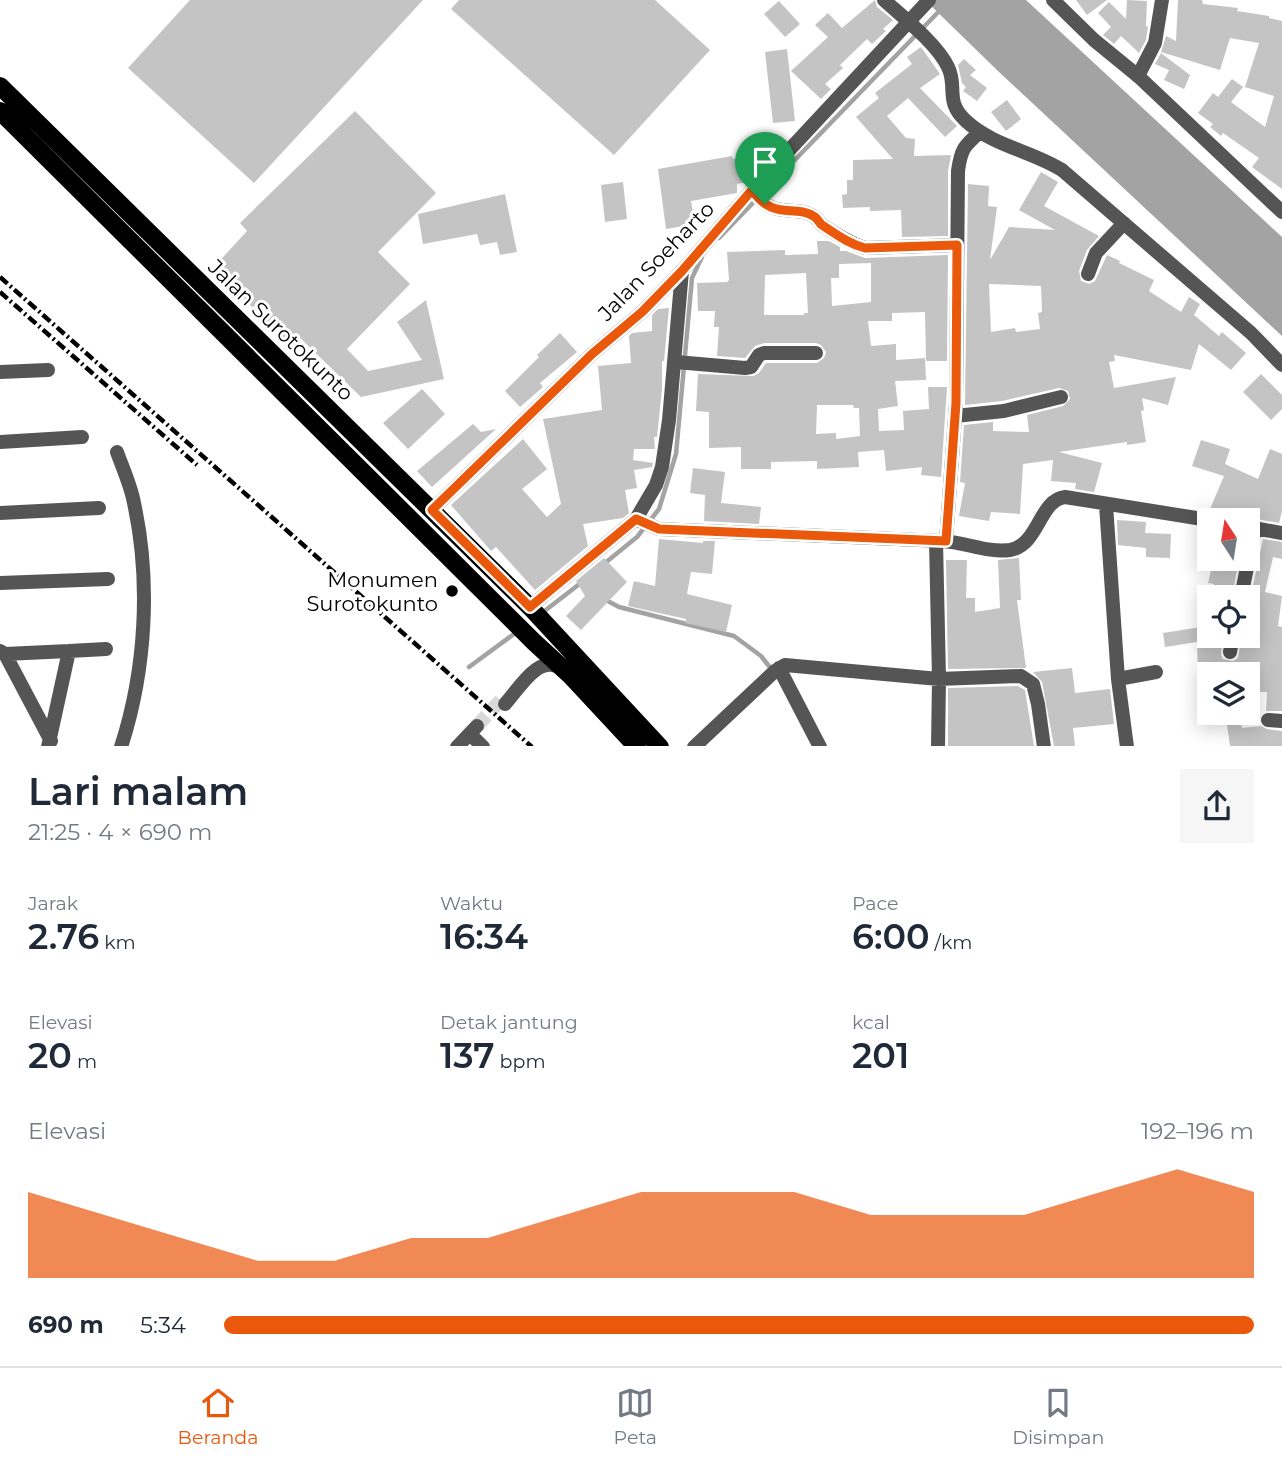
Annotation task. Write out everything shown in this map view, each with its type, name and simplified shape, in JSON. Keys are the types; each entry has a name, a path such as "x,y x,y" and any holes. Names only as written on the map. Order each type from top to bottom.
{"main road":[{"name":"Jalan Surotokunto","path":"0,86 532,609 659,746"},
{"name":"Jalan Surotokunto","path":"0,111 571,676 636,746"}],"street":[{"path":"884,0 928,41 947,65 954,106 964,120 980,132 1043,158 1062,170 1251,333 1282,365"},
{"path":"1053,0 1282,212"},
{"path":"1138,76 1156,43 1161,0"},
{"name":"Jalan Soeharto","path":"432,510 592,354 642,312 757,196 913,26 928,2"},
{"path":"938,746 941,541 955,416 958,171 960,153 980,132"},
{"path":"757,196 780,211 816,217 820,224 852,244 865,248 957,245"},
{"path":"1088,274 1096,253 1124,223"},
{"path":"532,609 639,521 656,485 683,363 682,271"},
{"path":"683,363 746,368 751,367 759,355 764,353 816,353"},
{"path":"0,372 48,370"},
{"path":"955,416 1004,411 1061,397"},
{"path":"0,442 82,436"},
{"path":"117,452 134,500 141,539 143,620 137,688 121,746"},
{"path":"639,521 659,529 941,541 998,551 1014,549 1033,535 1052,503 1058,498 1197,518"},
{"path":"1106,505 1118,678 1127,746"},
{"path":"0,513 99,508"},
{"path":"1260,529 1282,533"},
{"path":"0,583 108,579"},
{"path":"534,642 539,652 536,661 503,702 539,666 548,663 556,665 571,676"},
{"path":"1230,652 1231,648"},
{"path":"50,744 3,653 106,649"},
{"path":"50,744 69,651"},
{"path":"695,746 775,671 785,665 939,679 1021,676 1033,684 1044,746"},
{"path":"775,671 819,746"},
{"path":"1118,678 1156,671"},
{"path":"459,746 476,737"}],"shaded area":[{"path":"925,0 1026,0 1282,237 1282,336 999,72"}],"building":[{"path":"190,0 423,0 254,183 128,68"},
{"path":"459,0 655,0 710,50 614,155 451,9"},
{"path":"875,0 877,7 893,20 872,44 867,39 840,65 843,68 825,84 831,89 821,99 791,71 828,37 815,25 828,13 842,28"},
{"path":"1076,0 1107,0 1087,15"},
{"path":"1127,0 1147,1 1146,40 1139,53 1121,36 1114,44 1103,35 1111,27 1098,13 1109,2 1126,19"},
{"path":"1178,0 1202,0 1203,4 1238,8 1237,11 1282,21 1282,189 1252,167 1259,158 1223,133 1221,136 1210,127 1213,124 1198,113 1213,93 1218,97 1232,79 1243,87 1231,102 1265,127 1274,96 1245,87 1259,43 1230,38 1220,70 1161,52 1166,36 1176,41"},
{"path":"779,1 800,24 785,37 764,14"},
{"path":"921,47 940,74 920,88 957,126 945,137 908,98 887,116 906,138 915,139 914,156 951,155 948,171 948,236 902,237 901,210 843,208 842,195 847,194 847,180 853,180 853,160 893,159 856,117 879,98 875,93 912,64 907,57"},
{"path":"787,49 795,121 773,123 765,52"},
{"path":"1161,53 1190,75 1184,89 1164,80 1169,70 1155,64"},
{"path":"964,59 976,70 970,75 987,88 977,101 963,91 966,87 962,83 958,65"},
{"path":"1007,100 1021,119 1006,131 991,112"},
{"path":"355,111 436,193 378,252 410,284 347,349 368,371 422,360 397,322 426,300 444,379 361,397 297,335 288,343 213,268 247,231 240,223"},
{"path":"754,155 758,170 746,182 737,184 737,193 691,201 695,224 666,229 658,169 732,156 733,159"},
{"path":"1041,172 1058,182 1044,206 1099,236 1087,250 1079,271 1081,281 1089,284 1095,281 1107,255 1154,280 1149,291 1181,312 1189,297 1200,304 1194,315 1219,336 1222,332 1246,353 1231,370 1199,344 1191,370 1114,355 1115,361 1109,362 1114,388 1176,377 1168,405 1142,398 1144,410 1141,411 1146,442 1127,445 1127,442 1059,452 1102,463 1094,492 1075,489 1076,483 1051,481 1053,460 1023,464 1020,514 991,512 989,521 959,516 965,483 960,482 964,425 993,422 993,431 1029,432 1027,415 1063,406 1070,399 1068,391 1059,388 1002,401 965,405 968,184 989,186 988,206 997,207 990,260 1009,227 1055,230 1019,210","holes":["989,284 1041,286 1042,312 1038,313 1040,329 1016,332 1015,328 991,332"]},
{"path":"623,182 627,219 605,222 601,185"},
{"path":"505,194 517,252 500,255 497,242 480,245 477,234 423,244 418,214"},
{"path":"817,241 829,241 840,247 840,251 865,258 948,255 947,361 926,361 925,312 892,313 892,321 868,321 871,346 896,344 896,360 925,358 926,380 895,381 898,406 878,409 879,431 904,430 903,411 929,409 928,387 947,387 941,477 921,475 922,467 886,471 884,450 858,452 859,467 817,469 817,461 771,462 771,469 741,469 741,447 709,448 709,412 696,411 698,374 753,376 759,373 766,363 817,363 824,358 826,352 816,343 764,343 755,346 745,358 717,356 719,327 714,327 715,311 698,311 697,283 729,280 727,252 785,250 785,255 818,254","holes":["871,263 871,302 832,306 831,278 839,278 839,264","806,273 808,313 764,315 765,275","817,405 853,405 854,408 859,408 860,436 836,439 836,433 816,434"]},
{"path":"669,308 657,437 654,437 655,449 634,449 633,460 653,463 652,467 634,470 637,488 625,490 629,513 623,518 583,524 588,546 535,590 496,547 491,551 451,505 523,439 547,469 522,489 547,517 561,504 543,419 602,410 598,366 631,363 629,336 632,333 652,331 652,315 658,309"},
{"path":"560,333 577,352 540,383 543,387 520,407 505,391"},
{"path":"1261,374 1282,395 1282,409 1271,420 1243,392"},
{"path":"422,389 445,414 408,449 383,423"},
{"path":"473,424 481,432 496,429 432,487 417,471"},
{"path":"1201,440 1230,449 1225,464 1258,479 1270,449 1282,454 1282,511 1279,523 1260,520 1260,508 1210,508 1224,476 1192,466"},
{"path":"693,468 725,472 721,503 761,507 759,524 704,521 705,495 690,493"},
{"path":"1117,520 1146,522 1145,533 1171,534 1170,558 1146,557 1146,548 1118,545"},
{"path":"659,539 703,543 715,541 712,574 691,572 687,594 732,605 726,632 685,623 686,619 628,606 634,581 655,586"},
{"path":"1263,539 1282,542 1282,559 1273,557 1265,592 1282,596 1278,626 1282,627 1282,711 1266,711 1267,692 1260,692 1260,662 1198,662 1197,648 1222,648 1223,659 1233,661 1238,658 1240,648 1260,648 1260,585 1253,585 1256,571 1260,571"},
{"path":"604,558 627,582 581,630 566,616 585,596 576,581"},
{"path":"1019,558 1021,600 1017,600 1026,668 948,669 946,560 967,560 966,598 975,598 975,612 1000,608 998,560"},
{"path":"1211,571 1237,571 1234,585 1208,583"},
{"path":"1197,628 1197,642 1165,647 1163,633"},
{"path":"1072,668 1075,693 1110,689 1114,724 1073,728 1075,746 1054,746 1042,682 1033,672"},
{"path":"1018,686 1025,690 1034,746 948,746 948,688"},
{"path":"1227,725 1241,725 1242,728 1261,726 1282,731 1282,746 1230,746"}],"waterway":[{"path":"719,238 950,0"},
{"path":"605,563 637,537 659,509 676,454 692,278 702,257"},
{"path":"542,613 582,582"},
{"path":"604,599 619,607 734,636 761,656 772,670"},
{"path":"469,667 518,631"}],"tunnel":[{"path":"477,726 501,700"}],"railway":[{"path":"0,277 531,746"},
{"path":"0,292 197,465"}],"place":[{"name":"Monumen Surotokunto","path":"452,591"}],"route":[{"path":"752,190 765,204 780,211 816,217 820,224 852,244 865,248 957,245 956,403 946,541 659,529 636,519 530,607 432,510 592,354 642,312 682,271 752,190"}]}
